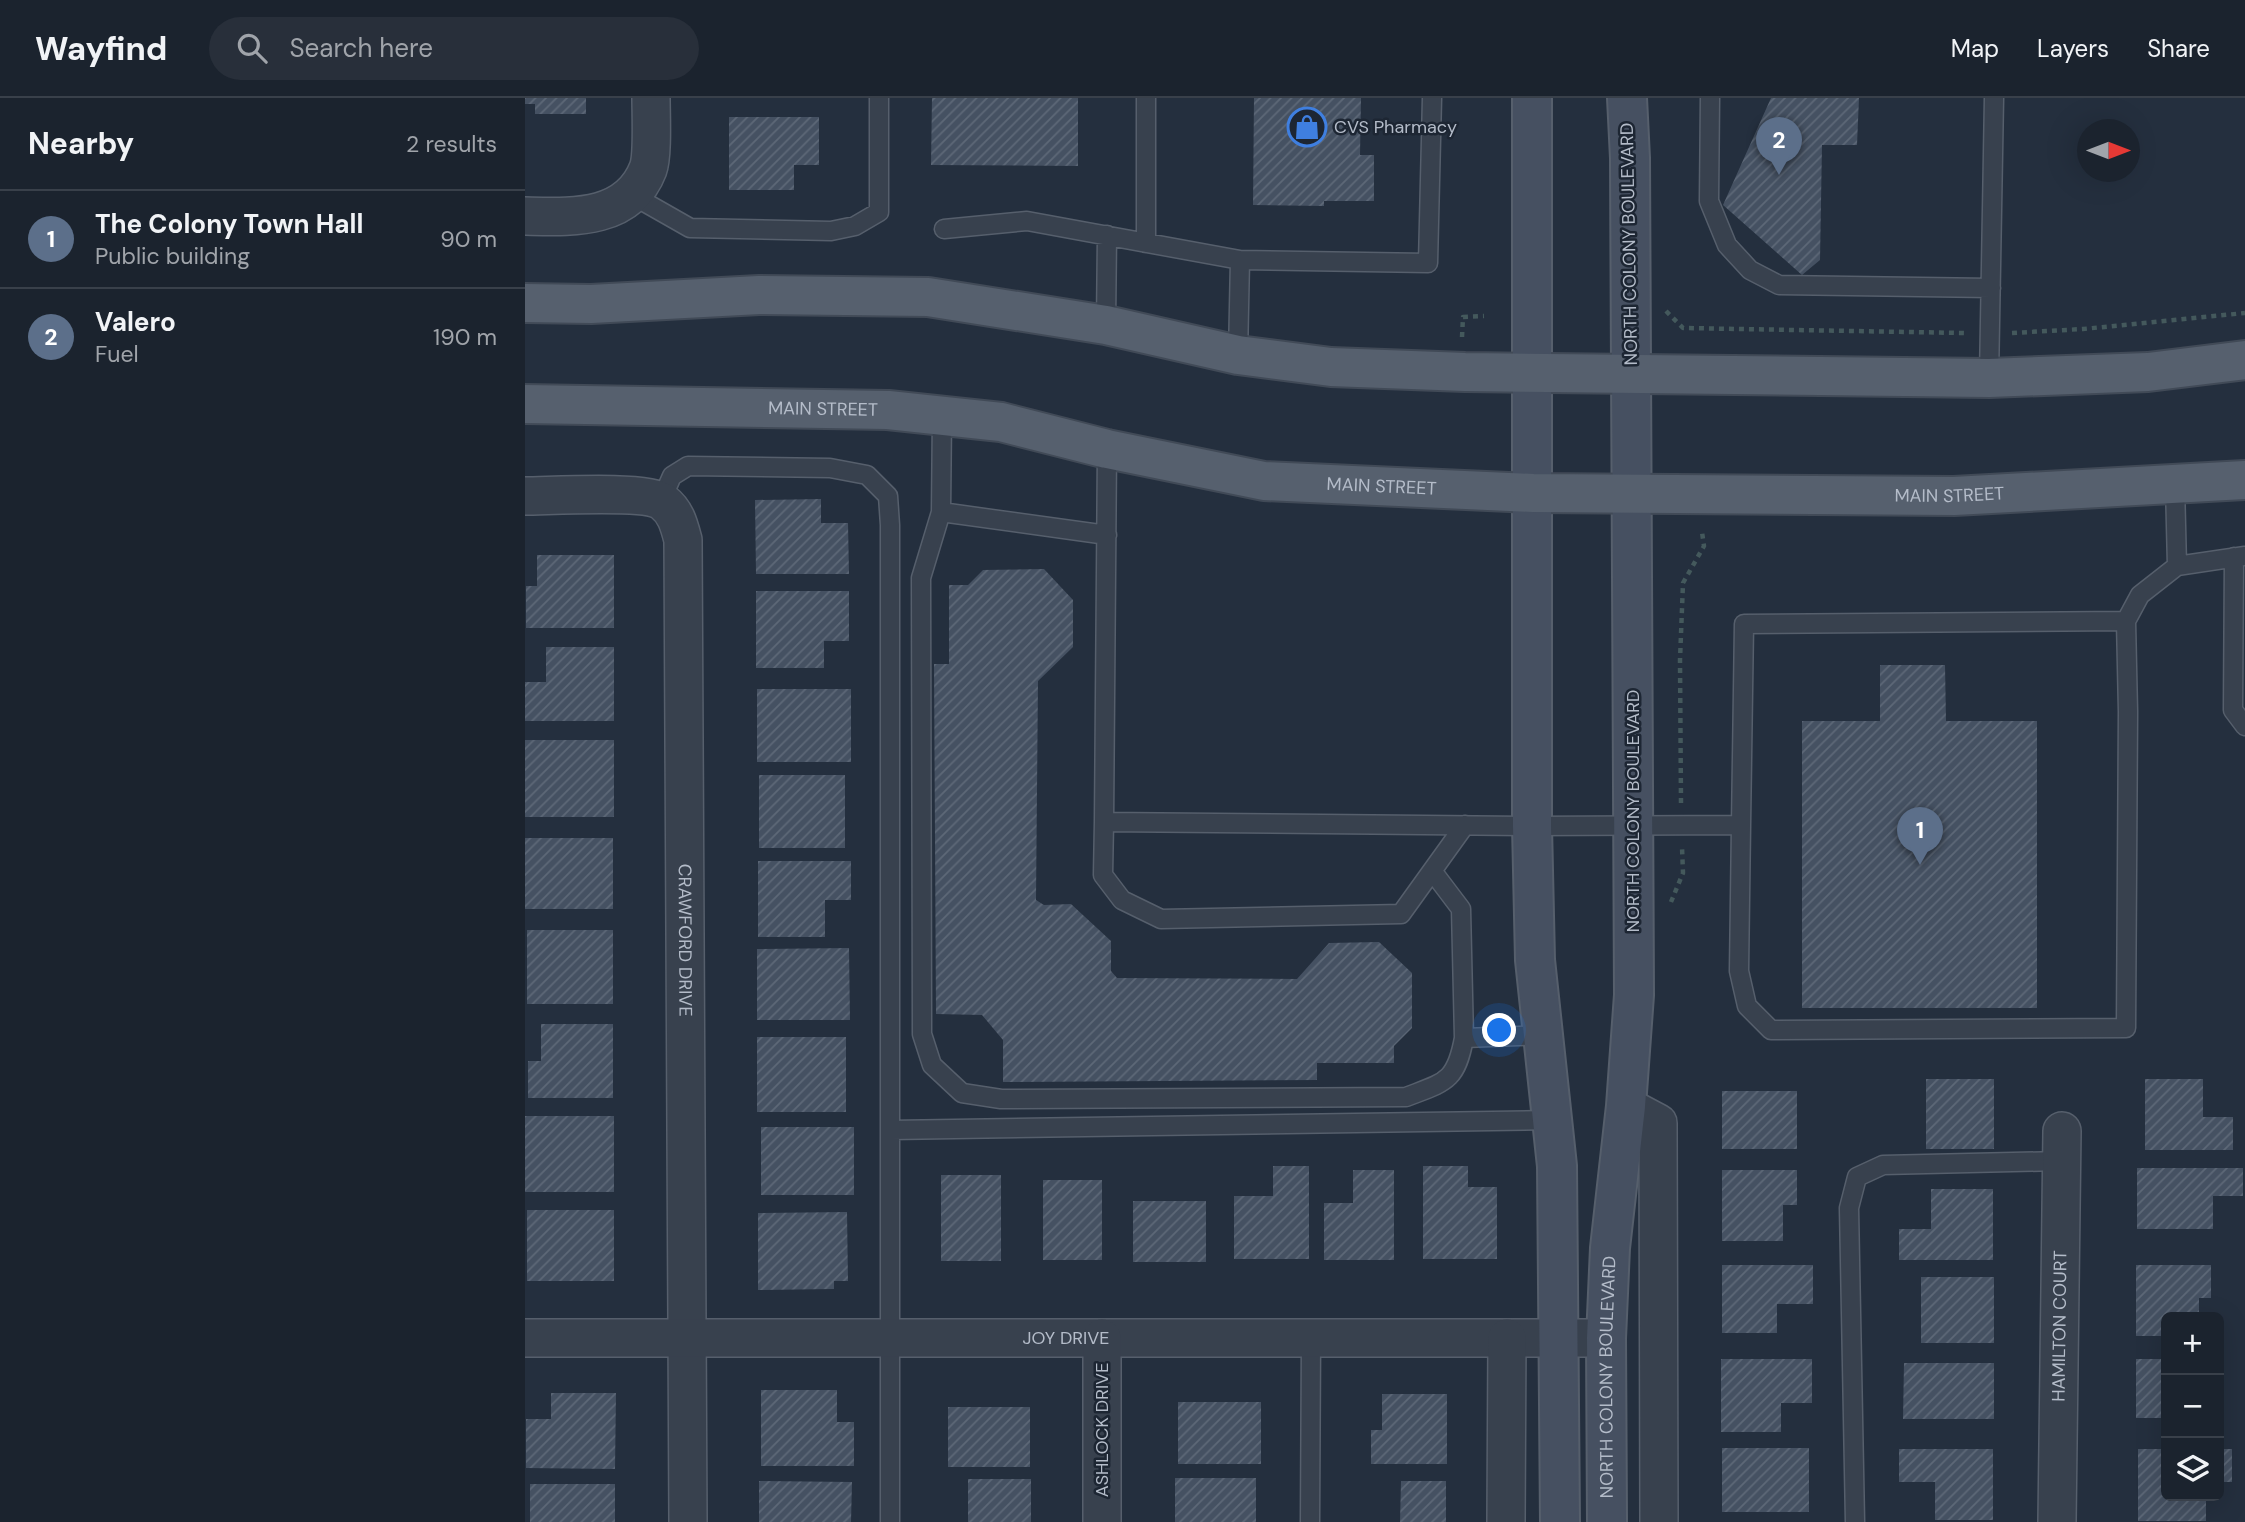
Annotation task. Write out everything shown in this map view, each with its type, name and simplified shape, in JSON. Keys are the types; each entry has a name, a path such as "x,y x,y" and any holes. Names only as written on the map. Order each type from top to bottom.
{"main road":[{"path":"1532,98 1532,826 1535,960 1557,1166 1560,1522"},
{"name":"NORTH COLONY BOULEVARD","path":"1607,1522 1606,1338 1610,1248 1626,1106 1634,995 1630,158 1626,98"},
{"path":"525,303 591,304 759,295 928,297 1106,325 1238,355 1331,367 1532,374 1989,378 2148,372 2245,360"},
{"name":"MAIN STREET","path":"525,404 888,410 1001,422 1107,449 1264,481 1533,493 1954,496 2210,482"},
{"path":"2210,482 2245,461"}],"street":[{"path":"525,216 577,218 604,211 632,195 649,168 651,98"},
{"path":"525,496 640,496 661,501"},
{"name":"CRAWFORD DRIVE","path":"661,501 677,517 683,540 688,1522"},
{"path":"1626,1106 1658,1123 1659,1522"},
{"name":"HAMILTON COURT","path":"2057,1522 2061,1146"},
{"name":"JOY DRIVE","path":"525,1338 1606,1338"},
{"name":"ASHLOCK DRIVE","path":"1102,1338 1102,1522"},
{"path":"1506,1522 1507,1338"}],"lane":[{"path":"632,195 689,228 831,231 855,226 879,212 879,98"},
{"path":"1146,98 1146,243"},
{"path":"944,229 1027,221 1240,260 1428,263 1432,98"},
{"path":"1710,98 1709,201 1727,245 1750,270 1779,285 1991,288"},
{"path":"1989,378 1994,98"},
{"path":"1106,325 1107,235"},
{"path":"1238,355 1240,260"},
{"path":"942,416 941,512 921,578 922,1034 932,1065 962,1093 1001,1099 1406,1097 1443,1083 1459,1062 1464,1038 1461,909 1433,872"},
{"path":"1107,449 1103,875 1122,900 1161,919 1401,914 1465,825"},
{"path":"661,501 672,476 688,466 830,468 867,475 888,496 890,1522"},
{"path":"2177,566 2210,482"},
{"path":"941,512 1107,535"},
{"path":"2126,621 1744,624 1739,971 1747,1006 1771,1030 2126,1028 2126,621 2140,595 2177,566 2239,556 2233,710 2245,726"},
{"path":"1104,822 1741,825"},
{"path":"1464,1038 1543,1035"},
{"path":"891,1130 1552,1121"},
{"path":"1855,1522 1849,1208 1857,1177 1883,1165 2061,1146"},
{"path":"1310,1522 1311,1338"}],"path":[{"path":"1462,337 1463,317 1484,316"}],"building":[{"path":"525,98 586,98 586,114 535,114 535,104 525,104"},
{"path":"932,98 1078,98 1078,166 931,165"},
{"name":"CVS Pharmacy","path":"1254,98 1361,98 1360,155 1374,155 1374,201 1324,201 1324,206 1253,205"},
{"path":"1771,98 1859,98 1857,145 1822,145 1820,260 1802,275 1723,205"},
{"path":"729,117 819,117 819,165 794,165 794,190 729,190"},
{"path":"821,499 821,523 848,523 849,574 756,574 755,500"},
{"path":"537,555 614,555 614,628 526,628 526,586 537,586"},
{"path":"1044,569 1073,600 1073,647 1038,681 1036,900 1044,905 1071,904 1111,941 1111,971 1117,978 1297,979 1329,943 1379,942 1412,973 1412,1028 1394,1046 1394,1063 1317,1063 1317,1080 1003,1082 1003,1040 982,1015 936,1014 934,664 949,664 949,585 968,585 983,570"},
{"path":"756,591 849,591 849,641 824,641 824,668 756,668"},
{"path":"546,647 614,647 614,721 525,721 525,682 546,682"},
{"path":"1880,665 1945,665 1946,721 2037,721 2037,1008 1802,1008 1802,721 1880,721"},
{"path":"757,689 851,689 851,762 757,762"},
{"path":"525,740 614,740 614,817 525,817"},
{"path":"759,775 845,775 845,848 759,848"},
{"path":"525,838 613,838 613,909 525,909"},
{"path":"758,861 851,861 851,900 825,900 825,937 758,937"},
{"path":"527,930 613,930 613,1004 527,1004"},
{"path":"849,948 850,1020 757,1020 757,949"},
{"path":"541,1024 613,1024 613,1098 528,1098 528,1061 541,1061"},
{"path":"757,1037 846,1037 846,1112 757,1112"},
{"path":"1926,1079 1994,1079 1994,1149 1926,1149"},
{"path":"2145,1079 2203,1079 2203,1117 2233,1117 2233,1150 2145,1150"},
{"path":"1722,1091 1797,1091 1797,1149 1722,1149"},
{"path":"525,1116 614,1116 614,1192 525,1192"},
{"path":"761,1127 854,1127 854,1195 761,1195"},
{"path":"1273,1166 1309,1166 1309,1259 1234,1259 1234,1196 1273,1196"},
{"path":"1423,1166 1468,1166 1468,1187 1497,1187 1497,1259 1423,1259"},
{"path":"2137,1168 2243,1168 2243,1196 2213,1196 2213,1229 2137,1229"},
{"path":"1353,1170 1394,1170 1394,1260 1324,1260 1324,1203 1353,1203"},
{"path":"1722,1170 1797,1170 1797,1205 1783,1205 1783,1241 1722,1241"},
{"path":"941,1175 1001,1175 1001,1261 941,1261"},
{"path":"1043,1180 1102,1180 1102,1260 1043,1260"},
{"path":"1931,1189 1993,1189 1993,1260 1899,1260 1899,1229 1931,1229"},
{"path":"1133,1201 1206,1201 1206,1262 1133,1262"},
{"path":"527,1210 614,1210 614,1281 527,1281"},
{"path":"847,1212 848,1281 834,1281 834,1289 758,1290 758,1213"},
{"path":"1722,1265 1813,1265 1813,1304 1777,1304 1777,1333 1722,1333"},
{"path":"2136,1265 2211,1265 2211,1298 2199,1298 2199,1312 2161,1312 2161,1336 2136,1336"},
{"path":"1921,1277 1994,1277 1994,1343 1921,1343"},
{"path":"1721,1359 1812,1359 1812,1403 1781,1403 1781,1432 1721,1432"},
{"path":"2136,1359 2161,1359 2161,1418 2136,1418"},
{"path":"1904,1363 1994,1363 1994,1419 1903,1419"},
{"path":"761,1390 837,1390 837,1422 854,1422 854,1466 761,1466"},
{"path":"551,1393 616,1393 615,1469 526,1468 526,1419 551,1419"},
{"path":"1382,1394 1447,1394 1447,1464 1371,1464 1371,1430 1382,1430"},
{"path":"1178,1402 1261,1402 1261,1464 1178,1464"},
{"path":"948,1407 1030,1407 1030,1467 948,1467"},
{"path":"1722,1448 1809,1448 1809,1512 1722,1512"},
{"path":"1899,1449 1993,1449 1993,1520 1935,1520 1935,1482 1899,1482"},
{"path":"2138,1449 2161,1449 2161,1501 2206,1501 2206,1521 2138,1521"},
{"path":"2224,1449 2232,1449 2232,1482 2224,1482"},
{"path":"1175,1478 1256,1478 1256,1522 1175,1522"},
{"path":"968,1479 1031,1479 1031,1522 968,1522"},
{"path":"759,1481 852,1482 851,1522 759,1522"},
{"path":"1401,1481 1446,1481 1446,1522 1400,1522"},
{"path":"530,1484 615,1484 615,1522 530,1522"}],"place":[{"name":"CVS Pharmacy","path":"1307,127"},
{"name":"Valero","path":"1779,175"},
{"name":"The Colony Town Hall","path":"1920,865"}]}
